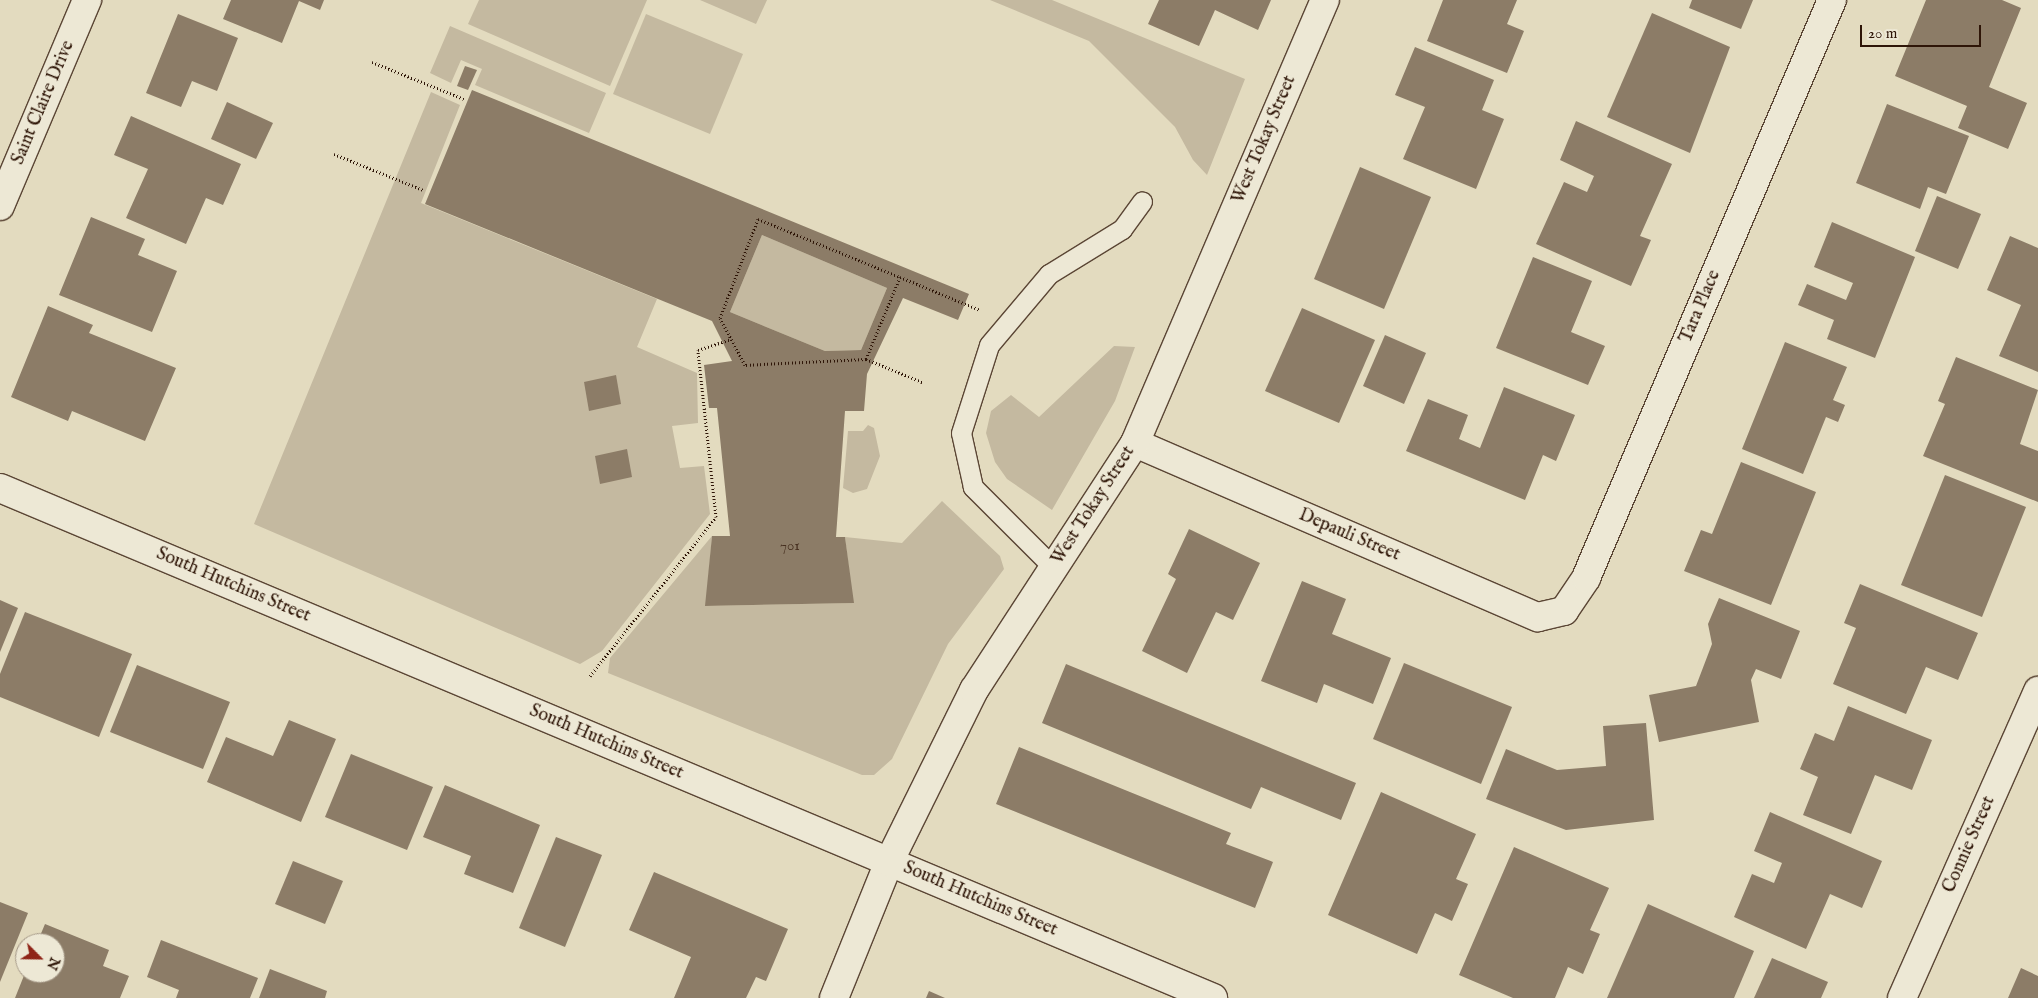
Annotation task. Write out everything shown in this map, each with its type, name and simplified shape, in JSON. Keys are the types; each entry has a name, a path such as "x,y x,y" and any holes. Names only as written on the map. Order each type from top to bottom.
{"street":[{"name":"Saint Claire Drive","path":"0,206 87,0"},
{"name":"West Tokay Street","path":"834,998 889,862 974,690 1135,443 1325,0"},
{"name":"Tara Place","path":"1564,611 1586,578 1832,0"},
{"name":"Depauli Street","path":"1135,443 1538,617 1564,611"},
{"name":"South Hutchins Street","path":"0,488 1213,998"},
{"name":"Connie Street","path":"1902,998 2038,692"}],"lane":[{"path":"1054,568 973,487 962,433 989,345 1049,274 1122,229 1142,201"}],"path":[{"path":"372,62 464,99"},
{"path":"334,154 423,190"},
{"path":"922,382 866,359 745,365 720,318 758,219 1008,322"},
{"path":"866,359 900,277"},
{"path":"590,676 716,516 698,350 731,338"}],"shaded area":[{"path":"479,0 647,0 610,86 468,24"},
{"path":"700,0 767,0 756,24"},
{"path":"990,0 1052,0 1245,79 1207,175 1193,160 1175,127 1089,41"},
{"path":"646,14 743,54 710,134 613,94"},
{"path":"450,26 606,93 589,133 475,85 482,69 461,60 451,83 430,73"},
{"path":"431,92 460,105 421,203 657,299 637,347 697,373 698,423 672,426 680,468 704,466 710,514 602,651 580,664 254,524"},
{"path":"762,235 887,288 861,350 825,351 730,312"},
{"path":"1114,346 1135,347 1115,401 1052,510 1007,479 995,462 986,433 991,411 1011,395 1039,417"},
{"path":"868,425 874,428 880,456 867,489 853,493 843,488 848,431 863,431"},
{"path":"942,501 1000,556 1004,569 948,644 892,759 874,775 862,775 608,673 610,658 712,536 706,606 853,603 845,537 902,543"}],"building":[{"path":"231,0 324,0 320,10 299,1 282,43 223,19"},
{"path":"1159,0 1271,0 1258,30 1215,10 1199,46 1148,24"},
{"path":"1443,0 1517,0 1507,24 1524,31 1507,73 1427,41"},
{"path":"1692,0 1753,0 1741,29 1689,8"},
{"path":"1926,0 2002,0 2021,8 1989,87 2027,103 2008,149 1958,128 1967,106 1895,76"},
{"path":"1652,13 1730,47 1690,153 1607,117"},
{"path":"178,14 238,38 217,91 192,81 181,107 146,93"},
{"path":"1415,47 1494,80 1482,110 1504,119 1476,189 1403,159 1425,107 1395,95"},
{"path":"465,66 477,70 468,90 457,86"},
{"path":"472,90 969,294 958,320 903,298 867,374 864,411 845,411 836,537 845,537 854,603 705,606 712,536 730,536 717,408 709,408 704,365 732,361 712,321 425,204","holes":["762,235 887,288 861,350 825,351 730,312"]},
{"path":"227,102 273,123 256,159 211,139"},
{"path":"1887,104 1969,136 1946,194 1928,187 1920,209 1856,183"},
{"path":"131,116 241,164 223,205 206,198 186,244 126,218 148,169 114,155"},
{"path":"1576,121 1672,164 1640,236 1651,240 1631,286 1536,244 1564,182 1587,192 1594,176 1560,160"},
{"path":"1360,167 1431,197 1384,309 1314,279"},
{"path":"1937,196 1981,214 1958,269 1915,251"},
{"path":"91,217 145,239 138,255 177,271 152,332 59,295"},
{"path":"1832,222 1915,257 1875,358 1827,339 1834,320 1798,305 1807,284 1846,300 1853,283 1814,267"},
{"path":"2010,236 2038,248 2038,372 1999,356 2021,305 1987,290"},
{"path":"1533,257 1592,281 1571,332 1605,346 1588,385 1496,348"},
{"path":"48,306 93,325 89,333 176,368 145,441 72,411 68,421 11,397"},
{"path":"1302,308 1375,340 1339,423 1265,391"},
{"path":"1385,335 1426,353 1404,404 1363,386"},
{"path":"1785,342 1847,367 1833,400 1845,405 1838,422 1826,417 1803,474 1742,449"},
{"path":"1956,357 2038,390 2020,444 2038,451 2038,502 1923,456 1945,404 1938,401"},
{"path":"616,375 621,404 589,411 584,382"},
{"path":"1504,387 1575,415 1556,461 1543,455 1525,500 1406,451 1428,399 1468,415 1459,439 1480,448"},
{"path":"627,449 632,477 600,484 595,456"},
{"path":"1741,462 1816,492 1771,605 1684,571 1701,530 1712,534"},
{"path":"1945,475 2026,507 1982,617 1901,585"},
{"path":"1189,529 1260,563 1233,620 1216,612 1187,673 1142,651 1176,579 1168,574"},
{"path":"1302,581 1346,599 1332,634 1391,658 1373,704 1324,684 1317,703 1261,681"},
{"path":"1860,584 1978,633 1958,680 1926,667 1906,714 1833,684 1856,628 1844,623"},
{"path":"1719,598 1800,631 1781,679 1756,669 1751,680 1759,722 1659,742 1649,695 1696,686 1712,644 1708,624"},
{"path":"0,600 18,608 0,652"},
{"path":"25,612 132,654 99,737 0,697 0,674"},
{"path":"1404,663 1512,707 1481,784 1373,739"},
{"path":"1066,664 1356,783 1341,820 1261,787 1251,809 1042,723"},
{"path":"137,665 230,702 203,769 110,732"},
{"path":"1848,706 1932,740 1912,790 1875,775 1851,834 1803,815 1818,777 1800,769 1815,733 1834,741"},
{"path":"289,720 336,739 301,822 207,782 226,737 273,756"},
{"path":"1646,723 1654,820 1566,830 1486,799 1506,749 1557,770 1606,766 1603,726"},
{"path":"1019,747 1231,833 1226,844 1273,862 1255,908 996,804"},
{"path":"351,754 433,787 407,850 325,817"},
{"path":"445,785 540,825 513,893 464,874 471,856 423,837"},
{"path":"1381,792 1476,834 1456,879 1468,884 1452,921 1435,913 1417,954 1328,915"},
{"path":"1770,812 1882,861 1862,908 1830,894 1806,949 1734,917 1752,874 1774,883 1782,863 1754,851"},
{"path":"556,837 602,855 565,947 519,928"},
{"path":"1514,847 1609,888 1590,930 1600,934 1583,974 1568,967 1555,998 1513,998 1459,975"},
{"path":"293,861 343,881 325,924 275,904"},
{"path":"654,872 788,929 766,981 756,977 746,998 674,998 691,957 629,930"},
{"path":"0,902 28,913 20,933 15,933 15,945 0,982"},
{"path":"1648,904 1754,951 1734,998 1607,998"},
{"path":"45,924 109,950 103,966 129,976 120,998 15,998 21,983 65,983 65,933 41,933"},
{"path":"161,940 258,978 250,998 176,998 179,990 147,977"},
{"path":"1772,958 1828,982 1821,998 1754,998"},
{"path":"2021,968 2038,976 2038,998 2008,998"},
{"path":"270,969 327,991 325,998 259,998"},
{"path":"929,991 945,998 926,998"}]}
